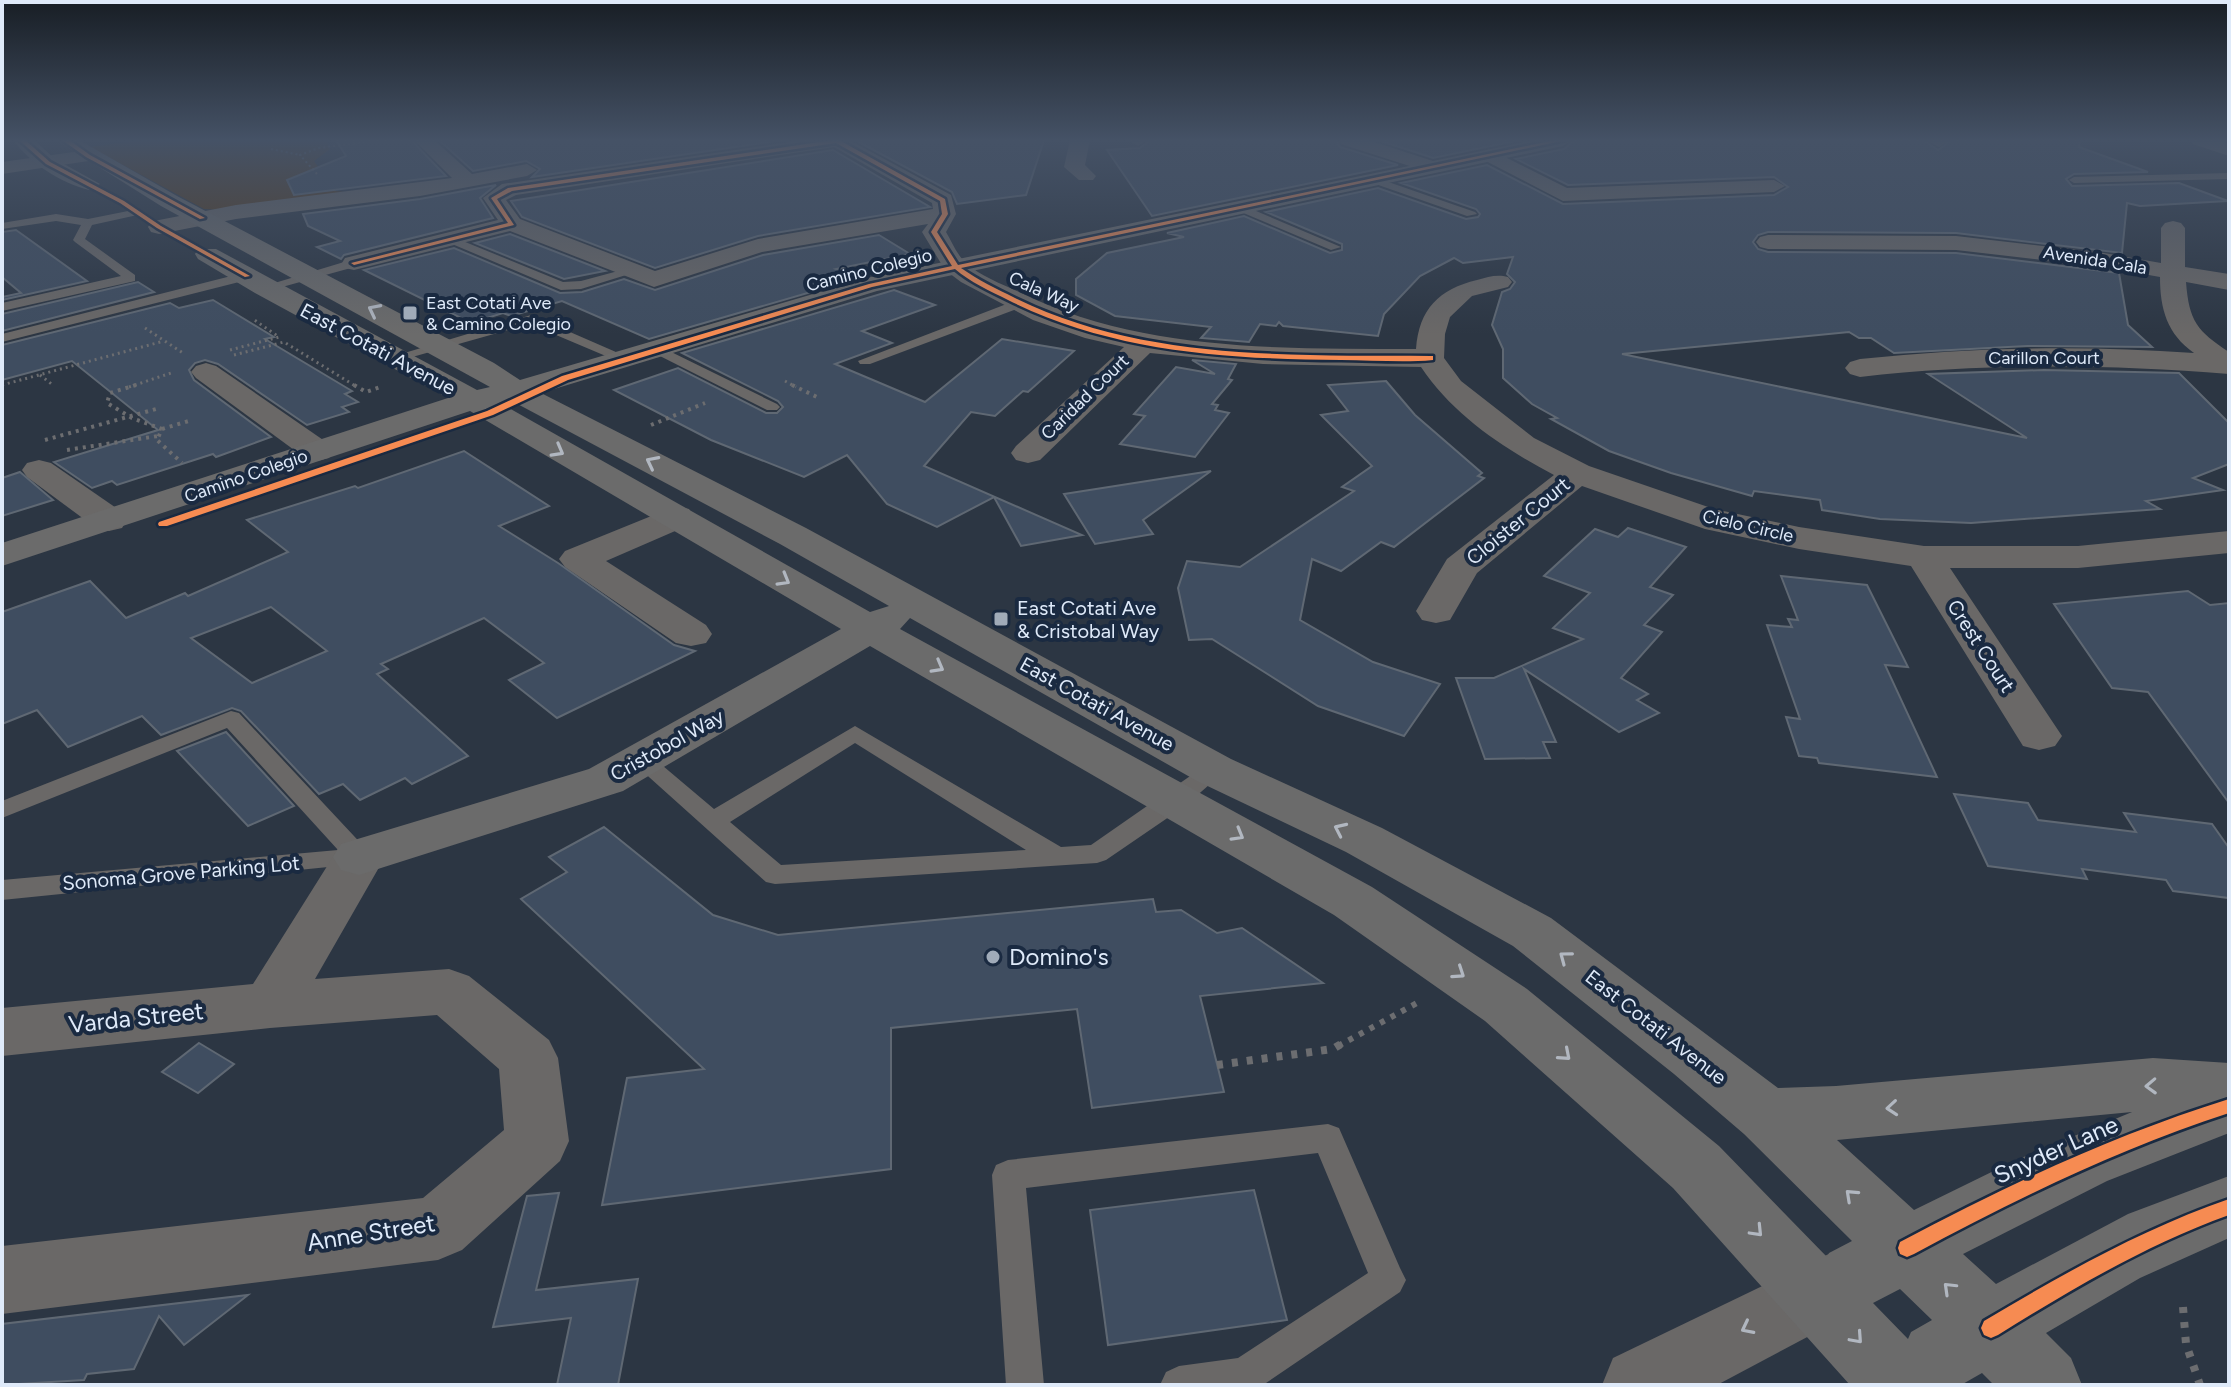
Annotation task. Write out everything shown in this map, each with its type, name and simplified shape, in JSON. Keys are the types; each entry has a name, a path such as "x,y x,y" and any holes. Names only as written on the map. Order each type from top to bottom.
{"main road":[{"name":"East Cotati Avenue","path":"125,205 256,282 398,357 721,498 914,604 1195,785 1353,901 1506,1005 1696,1167 1859,1273 1923,1368"},
{"name":"East Cotati Avenue","path":"178,205 484,369 501,400 676,517 870,629 1195,785 1364,840 1532,932 1695,1056 1766,1115 1859,1273 1923,1368 2044,1385"},
{"name":"Camino Colegio","path":"2,577 565,378 871,285 1249,205"},
{"name":"Camino Colegio","path":"2,555 317,451 501,400"},
{"path":"676,517 721,498"},
{"name":"Cristobol Way","path":"359,857 606,780 914,604"},
{"path":"1766,1115 1851,1112 2153,1084 2229,1089"},
{"name":"Snyder Lane","path":"1859,1273 2017,1190 2100,1152 2229,1106"},
{"path":"1923,1368 2117,1254 2196,1218 2229,1207"}],"street":[{"path":"159,227 202,218 314,205"},
{"path":"499,205 512,224 654,279 758,246 945,214 944,205"},
{"name":"Cala Way","path":"945,214 934,232 956,267 1017,304 1071,326 1144,343 1298,357 1430,358"},
{"path":"354,263 512,224"},
{"path":"2173,228 2175,273 2172,303 2185,330 2229,365"},
{"name":"Avenida Cala","path":"1768,242 1956,243 2030,249 2229,282"},
{"path":"1430,358 1431,334 1437,314 1463,291 1499,282"},
{"name":"Caridad Court","path":"1028,453 1144,343"},
{"name":"Carillon Court","path":"1860,368 1928,359 2056,356 2229,365"},
{"name":"Cielo Circle","path":"1430,358 1450,387 1522,445 1577,473 1705,518 1799,538 1924,557 2078,557 2229,542"},
{"path":"207,361 317,451"},
{"path":"48,454 109,520"},
{"name":"Cloister Court","path":"1436,611 1461,567 1577,473"},
{"path":"676,517 578,559 691,634"},
{"name":"Crest Court","path":"1924,557 2039,736"},
{"path":"270,1005 359,857"},
{"name":"Anne Street","path":"2,1280 438,1228 537,1141 528,1058 449,992 270,1005"},
{"name":"Varda Street","path":"2,1032 270,1005"},
{"path":"1640,1385 1859,1273"}],"lane":[{"path":"1445,205 1471,214"},
{"path":"1238,207 1335,247"},
{"path":"2,226 50,217 75,217 87,223 138,212"},
{"path":"2,307 131,278 79,240 87,223"},
{"path":"449,239 561,286 581,285 633,271"},
{"path":"2,338 256,282 308,276 354,263"},
{"path":"865,361 1017,304"},
{"path":"398,357 531,319 625,359"},
{"path":"657,349 772,407"},
{"path":"2,810 231,718 359,857"},
{"path":"713,821 855,733 1056,856"},
{"path":"642,760 775,875 1097,854 1195,785"},
{"name":"Sonoma Grove Parking Lot","path":"2,890 359,857"},
{"path":"1025,1385 1008,1175 1328,1138 1388,1280 1244,1376 1179,1385"}],"path":[{"path":"2,385 165,341 207,361 279,337 253,319"},
{"path":"39,375 54,386"},
{"path":"639,430 705,403"},
{"path":"48,454 156,409"},
{"path":"162,429 192,420"},
{"path":"48,454 114,440 158,436"},
{"path":"1217,1065 1333,1049 1417,1003"},
{"path":"2183,1307 2186,1344 2200,1385"}],"shaded area":[{"path":"196,205 268,205 221,210 204,209"}],"building":[{"path":"375,205 484,205 493,218 344,255 341,259 317,247 340,241 308,226 303,214"},
{"path":"514,205 930,207 758,236 655,268 522,217"},
{"path":"1144,205 1206,205 1152,216"},
{"path":"1300,205 1425,205 1466,219 1478,217 1480,214 1464,205 2127,205 2122,253 1956,233 1768,232 1758,235 1753,242 1758,249 1768,252 1956,253 2119,273 2128,325 2152,347 2027,346 1894,353 1871,338 1859,338 1849,332 1622,354 2027,438 1928,374 2044,370 2179,373 2229,423 2229,464 2193,478 2223,490 2146,501 2160,509 1971,523 1880,519 1822,510 1820,500 1754,491 1752,496 1671,473 1609,451 1551,419 1557,418 1532,404 1503,378 1503,349 1492,325 1502,292 1510,289 1515,282 1507,274 1513,257 1463,263 1454,258 1420,276 1384,314 1378,336 1283,326 1279,322 1276,326 1260,324 1249,342 1201,338 1211,327 1115,316 1076,295 1076,279 1107,253 1184,237 1167,233 1244,216 1330,253 1342,250 1342,244 1266,212"},
{"path":"16,230 87,281 2,300 2,297 21,293 2,277 2,232"},
{"path":"510,234 605,271 564,279 475,243"},
{"path":"879,235 910,254 836,269 859,278 649,339 562,301 511,316 503,313 471,323 364,270 454,248 560,293 582,292 624,279 655,290 763,255"},
{"path":"138,282 154,292 2,331 2,314"},
{"path":"894,290 935,305 862,331 892,343 835,364 925,402 1002,339 1074,351 1028,392 1023,391 995,416 971,412 924,466 1082,535 1021,546 994,497 937,527 887,504 847,455 804,477 711,440 614,390 678,368 766,413 777,413 783,407 778,401 682,353"},
{"path":"213,300 274,337 265,339 352,391 345,394 358,402 342,407 349,412 307,425 218,364 205,360 195,363 189,370 194,380 271,437 216,457 213,454 117,485 112,481 92,488 54,462 158,430 72,361 2,380 2,345 170,303 179,308"},
{"path":"1192,360 1236,364 1228,379 1232,380 1212,404 1218,405 1215,410 1229,413 1195,457 1120,444 1145,416 1134,414 1176,367 1215,374"},
{"path":"1386,381 1415,415 1482,473 1478,476 1484,478 1394,547 1381,542 1341,571 1312,559 1300,620 1373,662 1440,684 1404,736 1318,706 1212,639 1189,640 1178,588 1187,561 1240,567 1354,491 1342,487 1372,466 1321,415 1348,411 1328,385"},
{"path":"464,451 549,506 499,526 558,563 674,645 695,651 557,718 509,680 544,663 484,618 381,664 388,669 377,674 468,756 412,784 405,778 360,800 343,784 319,794 241,711 232,708 161,735 142,716 68,747 37,710 2,724 2,612 90,581 126,618 185,593 188,596 288,552 247,520 355,486 358,488","holes":["271,607 327,651 252,683 191,638"]},
{"path":"1211,471 1143,520 1153,534 1095,544 1064,494"},
{"path":"20,472 53,500 2,516 2,478"},
{"path":"1628,528 1686,547 1650,587 1673,595 1644,625 1662,632 1621,678 1648,694 1637,700 1659,713 1619,732 1524,669 1556,742 1543,742 1550,758 1485,759 1456,678 1494,678 1583,639 1553,628 1590,593 1544,576 1595,529 1618,537"},
{"path":"1781,576 1867,585 1908,667 1885,665 1937,777 1819,763 1817,758 1799,756 1786,717 1800,719 1767,625 1792,627 1788,619 1798,620"},
{"path":"2188,591 2210,605 2229,603 2229,803 2148,692 2112,688 2054,604"},
{"path":"226,732 294,806 248,826 177,751"},
{"path":"1954,794 2028,803 2038,820 2136,832 2124,813 2212,824 2229,848 2229,898 2173,891 2166,880 2082,869 2087,879 1988,866"},
{"path":"604,827 713,915 778,935 1153,899 1156,912 1181,910 1217,933 1242,928 1323,983 1200,996 1224,1092 1092,1108 1077,1009 891,1028 891,1169 602,1205 627,1078 704,1069 521,899 567,872 549,857"},
{"path":"199,1043 234,1064 198,1093 162,1072"},
{"path":"1254,1190 1287,1320 1108,1345 1090,1210"},
{"path":"559,1193 536,1290 638,1279 618,1385 557,1385 571,1318 493,1327 527,1196"},
{"path":"248,1295 184,1345 159,1316 134,1369 87,1374 84,1380 2,1385 2,1324"}],"cycle path":[{"path":"126,205 159,227 247,276"},
{"path":"178,205 202,218"},
{"path":"354,263 512,224 499,205"},
{"path":"944,205 945,214 934,232 961,271 1043,314 1095,332 1149,344 1206,351 1320,357 1430,358"},
{"path":"163,524 490,413 565,378 871,285 1254,205"},
{"path":"1907,1248 2064,1169 2146,1135 2229,1106"},
{"path":"1991,1328 2136,1245 2229,1207"}],"place":[{"name":"East Cotati Ave & Camino Colegio","path":"410,313"},
{"name":"East Cotati Ave & Cristobal Way","path":"1001,619"},
{"name":"Domino's","path":"993,957"}]}
